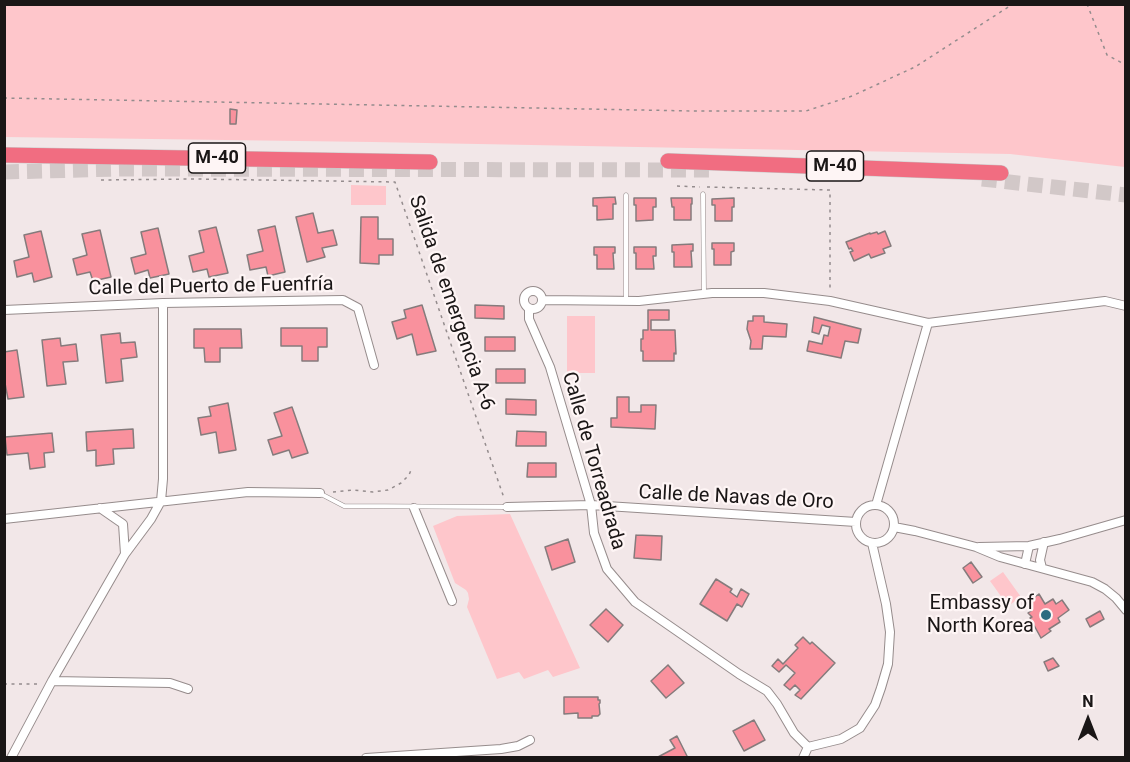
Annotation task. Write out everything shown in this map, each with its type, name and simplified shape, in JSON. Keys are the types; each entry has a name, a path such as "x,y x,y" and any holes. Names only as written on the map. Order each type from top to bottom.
{"highway":[{"name":"M-40","path":"4,154 430,162"},
{"name":"M-40","path":"668,161 1001,173"}],"street":[{"path":"529,291 538,292 542,300 538,308 529,309 525,305 524,298 529,291"},
{"path":"542,300 639,301 704,294 764,293 830,301 928,323 1105,301 1125,306"},
{"name":"Calle del Puerto de Fuenfría","path":"4,310 163,303 343,300 358,308 374,364"},
{"path":"11,758 125,554 152,519 161,501 163,303"},
{"name":"Calle de Torreadrada","path":"529,309 529,319 549,367 591,506 594,533 607,569 635,602 767,691 794,734 808,747"},
{"path":"876,505 928,323"},
{"path":"4,519 248,492 320,493"},
{"path":"876,505 882,506 892,515 894,528 888,539 872,543 863,539 859,534 856,522 865,508 876,505"},
{"name":"Calle de Navas de Oro","path":"507,507 591,506 856,522"},
{"path":"414,507 452,601"},
{"path":"100,508 123,524 125,554"},
{"path":"976,547 1029,546 1125,520"},
{"path":"894,528 915,531 976,547 1000,557 1092,582 1116,598 1125,610"},
{"path":"1042,568 1040,560 1044,542"},
{"path":"803,758 808,747 841,739 860,728 875,705 881,688 888,664 890,632 872,543"},
{"path":"1025,564 1029,546"},
{"path":"51,683 170,683 188,689"},
{"path":"366,758 501,753 530,740"}],"lane":[{"path":"703,194 704,294"},
{"path":"626,195 626,301"},
{"path":"320,493 344,506 507,507"}],"path":[{"path":"4,98 681,111 806,111 852,96 915,67 1013,4"},
{"path":"1088,4 1107,55 1125,65"},
{"name":"Salida de emergencia A-6","path":"101,180 195,178 395,183 507,507"},
{"path":"677,186 830,190 830,301"},
{"path":"320,493 343,490 373,492 388,490 401,483 411,470"},
{"path":"4,684 51,683"}],"shaded area":[{"path":"5,5 1125,5 1125,167 1010,154 5,137"},
{"path":"351,185 386,186 386,205 351,205"},
{"path":"567,316 595,316 595,373 567,373"},
{"path":"510,514 580,668 553,677 548,670 524,679 519,672 497,679 467,607 468,593 455,583 433,526 457,516"},
{"path":"1003,572 1021,597 1008,606 990,581"}],"building":[{"path":"230,109 237,110 236,124 230,124"},
{"path":"615,197 613,219 597,220 597,206 593,206 593,198"},
{"path":"634,198 656,198 653,220 636,221"},
{"path":"671,198 692,198 691,220 674,220"},
{"path":"734,198 732,221 715,221 715,205 712,205 712,199"},
{"path":"313,213 318,233 333,230 337,245 322,248 325,257 307,262 296,217"},
{"path":"361,217 378,217 378,239 393,239 393,255 379,255 379,264 360,263"},
{"path":"275,226 285,272 268,276 266,267 250,270 247,255 263,251 258,230"},
{"path":"216,227 228,273 209,277 207,269 193,272 189,256 204,252 199,231"},
{"path":"158,228 169,274 150,278 148,270 135,274 131,258 146,254 141,232"},
{"path":"100,230 111,277 93,281 90,272 77,275 73,259 87,255 82,234"},
{"path":"41,231 52,277 34,282 32,273 17,277 14,261 29,257 24,235"},
{"path":"885,231 891,246 883,249 885,253 871,258 869,254 854,261 850,252 853,251 849,249 846,242 870,233 877,232 878,234"},
{"path":"712,243 734,243 731,265 714,265"},
{"path":"693,244 692,267 674,267 672,245"},
{"path":"594,247 615,247 614,269 597,269 597,255 594,255"},
{"path":"634,247 656,247 656,256 653,256 654,269 636,269"},
{"path":"422,305 436,351 417,355 412,334 397,339 392,322 406,318 404,310"},
{"path":"475,305 504,306 504,319 475,318"},
{"path":"648,310 669,310 669,320 651,320 651,330 675,330 674,361 643,361 641,339 643,339 643,330 648,330"},
{"path":"753,316 764,316 764,322 787,324 786,337 763,336 762,349 750,349 751,341 747,329 748,321 753,321"},
{"path":"814,317 861,329 858,343 845,341 841,358 807,351 809,341 822,344 824,335 828,336 830,327 822,325 819,334 812,332"},
{"path":"281,328 327,328 327,347 318,347 318,361 302,361 302,346 281,346"},
{"path":"194,329 241,329 242,348 220,348 220,362 205,362 204,348 194,348"},
{"path":"120,333 121,343 135,342 137,357 121,359 123,381 106,383 101,335"},
{"path":"485,337 515,337 515,351 485,351"},
{"path":"60,338 61,346 76,344 78,361 63,362 66,384 47,386 42,340"},
{"path":"17,350 24,397 8,399 4,378 4,352"},
{"path":"496,369 525,369 525,383 496,383"},
{"path":"617,397 629,397 629,412 641,412 641,405 656,405 655,429 611,427 611,418 617,418"},
{"path":"506,399 536,400 536,415 506,414"},
{"path":"228,403 236,450 219,453 216,432 201,435 198,418 211,416 209,407"},
{"path":"292,407 308,453 292,458 289,450 273,455 268,440 282,436 274,413"},
{"path":"133,429 134,448 113,449 114,464 96,466 96,450 87,451 86,432"},
{"path":"517,431 546,432 546,446 516,446"},
{"path":"52,433 54,452 44,453 45,467 30,469 28,453 7,455 5,437"},
{"path":"528,463 556,463 556,477 527,477"},
{"path":"636,535 662,536 661,560 634,558"},
{"path":"568,539 575,562 552,570 545,547"},
{"path":"971,562 982,577 973,583 963,568"},
{"path":"716,579 732,589 730,592 737,597 741,589 749,594 742,607 737,604 727,621 700,604"},
{"name":"Embassy of North Korea","path":"1039,594 1045,604 1053,599 1056,604 1062,600 1069,610 1058,618 1060,622 1049,629 1051,631 1041,638 1030,618 1032,617 1028,613 1031,611 1026,603"},
{"path":"606,609 623,625 608,642 590,625"},
{"path":"1100,611 1104,619 1090,627 1086,619"},
{"path":"803,637 835,663 801,699 795,695 800,690 795,685 790,690 784,685 795,673 786,665 779,672 772,666 778,659 783,664 798,648 795,645"},
{"path":"1053,658 1059,666 1048,671 1044,662"},
{"path":"668,665 684,683 666,698 651,681"},
{"path":"564,697 598,697 600,714 592,718 578,718 578,713 564,714"},
{"path":"754,720 765,740 744,751 733,731"},
{"path":"677,736 688,758 656,758 675,748 670,740"}],"tunnel":[{"path":"4,172 120,169 715,170"},
{"path":"982,179 1126,195"}],"place":[{"name":"Embassy of North Korea","path":"1046,615"}]}
